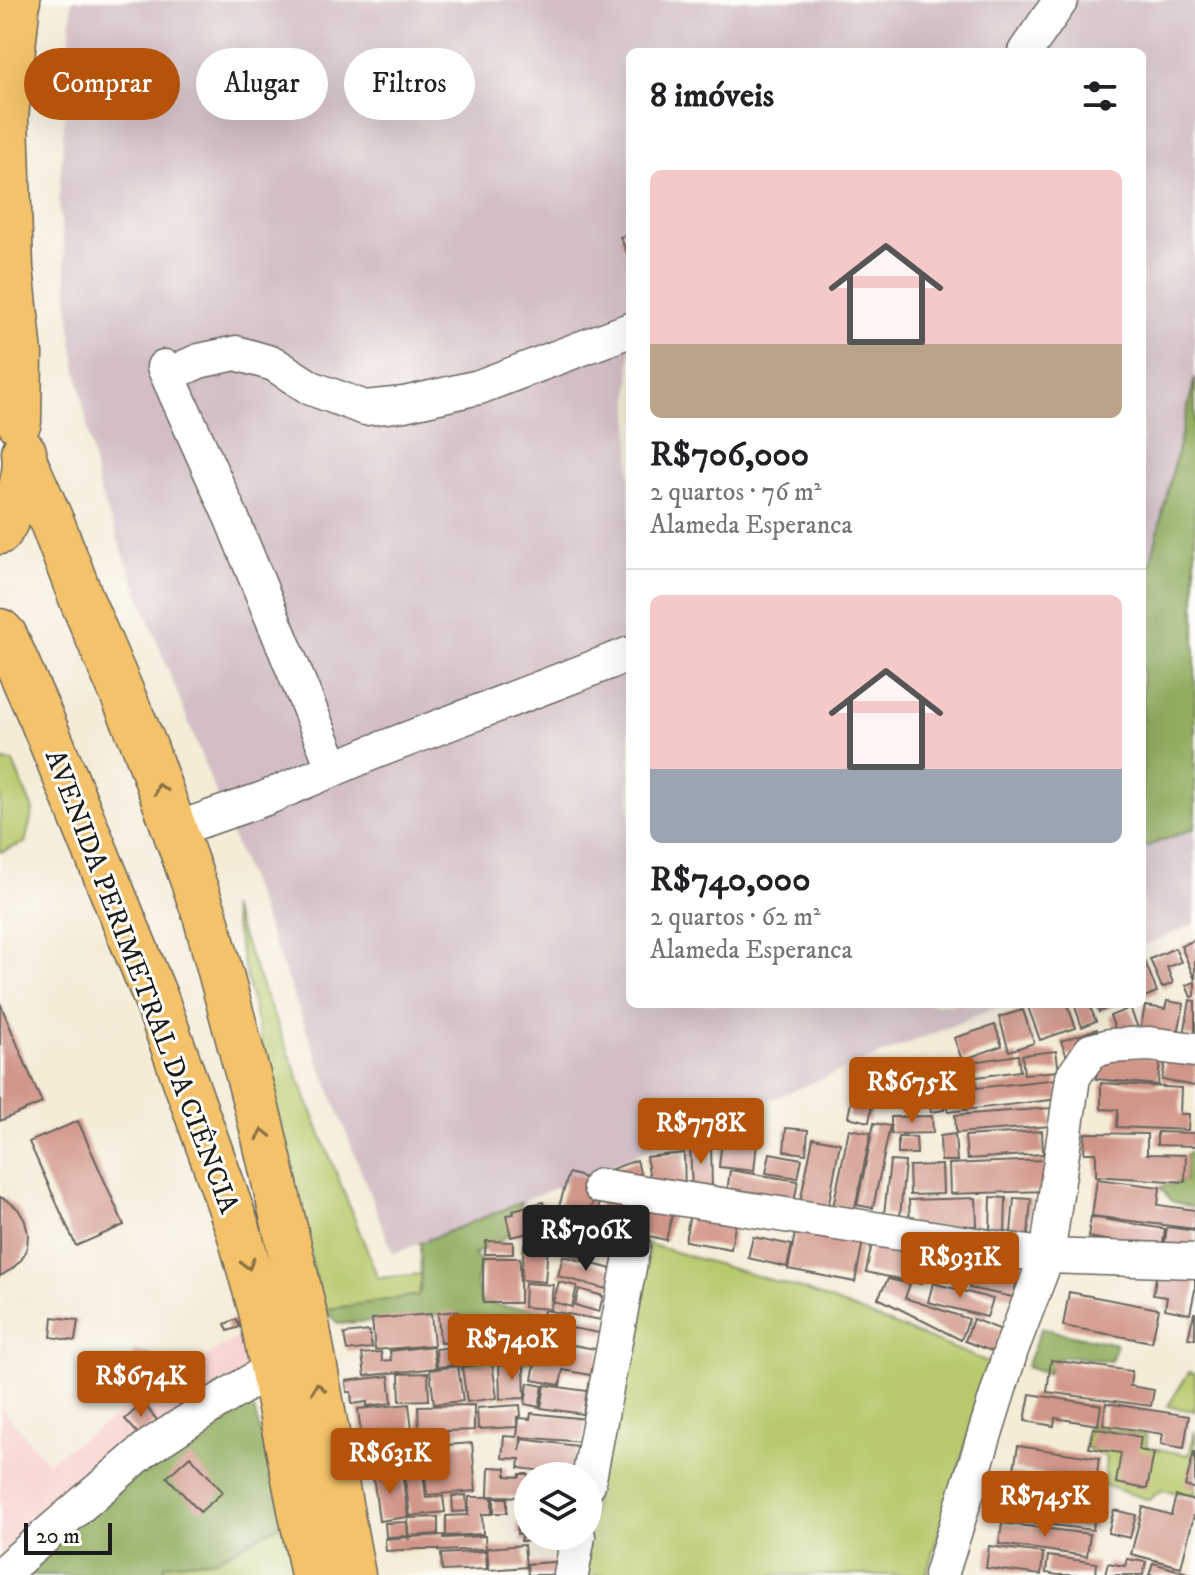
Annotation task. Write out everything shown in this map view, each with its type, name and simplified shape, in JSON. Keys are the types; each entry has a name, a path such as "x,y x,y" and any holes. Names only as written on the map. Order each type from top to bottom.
{"main road":[{"name":"AVENIDA PERIMETRAL DA CIÊNCIA","path":"18,0 6,117 11,268 20,354 15,424 83,603 145,747 205,915 261,1124 307,1324 353,1575"},
{"path":"0,532 18,501 15,424"},
{"name":"AVENIDA PERIMETRAL DA CIÊNCIA","path":"0,631 42,720 156,999 238,1229 261,1311 313,1575"}],"street":[{"path":"1028,48 1061,0"},
{"path":"334,769 232,519 166,371 236,353 274,364 311,388 365,408 404,404 479,387 626,332"},
{"path":"174,830 266,798 371,753 626,656"},
{"path":"941,1575 1011,1350 1047,1256 1073,1077 1091,1051 1110,1046 1149,1044 1195,1050"},
{"path":"600,1186 1047,1256 1195,1261"},
{"path":"592,1462 633,1246"},
{"path":"0,1575 147,1448 273,1368"},
{"path":"571,1575 575,1550"}],"shaded area":[{"path":"72,0 1195,0 1195,924 1146,944 1146,48 626,48 626,1008 995,1008 393,1254 99,490 73,348 59,201 64,120 180,120 180,48 69,48"},
{"path":"243,1333 247,1384 298,1575 0,1575 0,1406 47,1462"}],"green space":[{"path":"1195,378 1195,828 1146,846 1146,581"},
{"path":"0,761 13,762 33,810 25,843 0,852"},
{"path":"230,906 378,1278 422,1274 419,1295 323,1310"},
{"path":"1195,1148 1195,1208 1171,1201 1160,1187 1185,1181 1186,1155"},
{"path":"522,1202 509,1235 474,1255 482,1261 476,1280 481,1301 504,1307 543,1307 539,1323 552,1325 539,1340 533,1362 460,1365 455,1313 339,1324 323,1310 419,1295 420,1243"},
{"path":"641,1242 805,1290 991,1363 926,1575 580,1575 585,1550 602,1550 602,1462 599,1459"},
{"path":"1042,1327 1117,1344 1111,1361 1065,1356 1054,1361 1047,1374 1026,1367"},
{"path":"1189,1372 1195,1374 1195,1411 1168,1406"},
{"path":"247,1384 285,1522 217,1559 166,1564 161,1575 0,1575"},
{"path":"1088,1425 1146,1435 1147,1447 1189,1455 1195,1431 1195,1496 1162,1490 1149,1500 1103,1485 1106,1457 1085,1447"},
{"path":"285,1522 298,1575 161,1575 166,1564 217,1559"}],"building":[{"path":"626,235 626,250 620,237"},
{"path":"1195,940 1195,980 1181,946"},
{"path":"1175,948 1181,962 1167,967 1173,983 1162,988 1150,959"},
{"path":"1146,964 1157,992 1146,996"},
{"path":"1195,982 1195,996 1191,997 1186,985"},
{"path":"1190,1000 1195,1001 1195,1038 1184,1035"},
{"path":"1167,1001 1184,1004 1176,1043 1139,1035 1146,1006 1165,1009"},
{"path":"0,1003 42,1103 0,1121"},
{"path":"1028,1008 1068,1008 1076,1028 1040,1040"},
{"path":"1075,1008 1091,1008 1096,1021 1082,1027"},
{"path":"1130,1008 1139,1030 1119,1038 1110,1016"},
{"path":"1023,1010 1034,1043 1009,1051 999,1017"},
{"path":"995,1025 1002,1046 962,1060 954,1038"},
{"path":"1097,1029 1102,1044 1067,1057 1061,1041"},
{"path":"1056,1051 1059,1071 1024,1074 1022,1055"},
{"path":"1099,1053 1160,1059 1158,1085 1096,1079"},
{"path":"1167,1053 1195,1058 1195,1086 1162,1080"},
{"path":"1018,1055 1020,1071 963,1079 961,1064"},
{"path":"856,1077 877,1081 869,1122 848,1117"},
{"path":"1057,1079 1059,1099 948,1112 945,1084 976,1081 977,1088"},
{"path":"1101,1083 1181,1088 1180,1114 1189,1114 1188,1130 1117,1127 1118,1110 1101,1109"},
{"path":"942,1087 944,1110 931,1112 927,1089"},
{"path":"1051,1108 1052,1126 956,1133 955,1115"},
{"path":"738,1110 759,1113 757,1134 740,1132 740,1139 734,1139"},
{"path":"932,1116 933,1133 891,1134 891,1117"},
{"path":"78,1121 124,1225 76,1246 29,1142"},
{"path":"874,1123 890,1126 873,1208 857,1205"},
{"path":"720,1127 735,1128 734,1139 718,1137"},
{"path":"786,1128 808,1130 806,1154 784,1151"},
{"path":"849,1129 871,1133 854,1212 833,1207"},
{"path":"1042,1131 1043,1154 967,1159 965,1136"},
{"path":"1157,1132 1195,1133 1195,1146 1157,1145"},
{"path":"1085,1133 1147,1134 1147,1154 1186,1155 1185,1182 1096,1176 1096,1153 1084,1153"},
{"path":"955,1134 957,1161 941,1161 940,1136"},
{"path":"898,1137 916,1137 917,1154 898,1154"},
{"path":"813,1138 840,1143 828,1208 800,1202"},
{"path":"722,1139 757,1143 754,1171 719,1167"},
{"path":"711,1141 712,1191 692,1192 690,1142"},
{"path":"684,1153 685,1191 652,1188 646,1157"},
{"path":"770,1153 802,1159 798,1178 766,1173"},
{"path":"637,1160 644,1190 598,1174"},
{"path":"1045,1160 1046,1191 950,1194 949,1164"},
{"path":"890,1161 905,1162 900,1217 884,1215"},
{"path":"942,1165 943,1194 910,1195 909,1166"},
{"path":"730,1170 798,1181 794,1203 727,1192"},
{"path":"569,1173 599,1182 584,1231 554,1223"},
{"path":"1097,1179 1160,1187 1158,1205 1195,1210 1195,1229 1092,1216"},
{"path":"602,1192 674,1208 666,1240 595,1224"},
{"path":"0,1197 18,1209 28,1234 22,1259 0,1276"},
{"path":"991,1197 1006,1198 1005,1233 990,1233"},
{"path":"976,1198 977,1226 910,1228 909,1200"},
{"path":"1014,1198 1031,1199 1028,1235 1011,1233"},
{"path":"543,1202 550,1228 511,1237 506,1215"},
{"path":"691,1208 737,1215 731,1249 685,1241"},
{"path":"1091,1217 1165,1229 1162,1249 1088,1237"},
{"path":"1167,1227 1195,1231 1195,1252 1164,1247"},
{"path":"591,1228 630,1235 624,1258 586,1248"},
{"path":"796,1228 863,1241 855,1282 788,1269"},
{"path":"557,1230 586,1237 580,1257 552,1250"},
{"path":"753,1237 792,1245 787,1267 748,1258"},
{"path":"873,1239 928,1250 921,1284 866,1272"},
{"path":"486,1241 513,1242 513,1254 485,1254"},
{"path":"524,1244 548,1247 545,1282 521,1280"},
{"path":"563,1256 615,1270 610,1290 558,1276"},
{"path":"976,1257 1022,1258 1013,1297 969,1288"},
{"path":"483,1258 520,1258 520,1303 483,1303"},
{"path":"1158,1267 1195,1274 1190,1314 1165,1309 1167,1297 1153,1295"},
{"path":"888,1279 910,1284 905,1298 969,1319 961,1340 878,1298"},
{"path":"559,1282 577,1286 572,1307 553,1302"},
{"path":"525,1283 553,1285 551,1309 524,1307"},
{"path":"933,1283 993,1299 987,1317 928,1302"},
{"path":"579,1289 603,1296 599,1312 575,1305"},
{"path":"1069,1292 1159,1309 1152,1342 1063,1326"},
{"path":"544,1310 608,1321 606,1334 542,1323"},
{"path":"458,1311 460,1342 440,1343 438,1313"},
{"path":"1195,1313 1195,1339 1188,1338"},
{"path":"431,1314 434,1345 375,1350 372,1319"},
{"path":"53,1317 78,1320 75,1341 51,1337"},
{"path":"236,1319 240,1327 228,1331 225,1324"},
{"path":"973,1319 1007,1332 999,1354 965,1341"},
{"path":"369,1331 372,1348 347,1351 344,1334"},
{"path":"539,1339 601,1350 596,1376 563,1370 560,1385 532,1380"},
{"path":"433,1346 436,1368 365,1376 362,1354 381,1352 382,1361 391,1360 390,1351"},
{"path":"461,1346 462,1364 437,1367 436,1349"},
{"path":"134,1350 157,1356 149,1383 127,1377"},
{"path":"1051,1360 1132,1371 1130,1386 1154,1390 1151,1406 1047,1392"},
{"path":"492,1362 497,1398 467,1402 462,1367"},
{"path":"499,1365 524,1365 525,1398 500,1399"},
{"path":"458,1366 463,1401 434,1404 430,1370"},
{"path":"428,1373 429,1400 400,1401 399,1374"},
{"path":"389,1376 392,1403 352,1404 346,1381"},
{"path":"528,1383 543,1386 539,1407 525,1404"},
{"path":"545,1385 587,1391 583,1414 541,1408"},
{"path":"1030,1394 1101,1405 1098,1425 1055,1418 1054,1426 1025,1421"},
{"path":"143,1403 157,1420 140,1436 125,1419"},
{"path":"1106,1403 1189,1416 1184,1448 1161,1444 1163,1434 1103,1425"},
{"path":"409,1404 412,1430 361,1435 358,1409"},
{"path":"474,1405 474,1430 419,1432 418,1406"},
{"path":"520,1405 521,1416 517,1417 517,1427 478,1429 477,1408"},
{"path":"531,1413 586,1419 583,1442 521,1437 520,1451 522,1439 578,1446 576,1462 520,1462 520,1459 502,1458 504,1436 517,1437 519,1418 530,1419"},
{"path":"1093,1428 1141,1437 1139,1450 1154,1453 1147,1489 1116,1483 1121,1453 1089,1448"},
{"path":"447,1432 447,1440 432,1442 432,1445 373,1451 372,1440"},
{"path":"472,1443 476,1491 427,1495 422,1447"},
{"path":"1018,1446 1099,1458 1096,1482 1014,1469"},
{"path":"415,1450 417,1467 371,1473 369,1456"},
{"path":"1195,1452 1195,1489 1185,1486"},
{"path":"190,1456 223,1492 200,1512 167,1477"},
{"path":"489,1467 506,1468 506,1476 514,1477 514,1497 488,1496"},
{"path":"423,1470 426,1498 443,1496 445,1512 410,1516 404,1472"},
{"path":"402,1472 408,1517 379,1521 373,1476"},
{"path":"1010,1474 1098,1486 1093,1530 1004,1519"},
{"path":"466,1495 467,1511 453,1512 452,1496"},
{"path":"1176,1496 1195,1501 1181,1567 1131,1554 1143,1507 1171,1515"},
{"path":"469,1497 492,1497 492,1514 482,1514 483,1534 446,1536 446,1516 468,1515"},
{"path":"494,1498 507,1498 507,1513 494,1513"},
{"path":"1114,1510 1136,1515 1130,1538 1108,1533"},
{"path":"438,1517 438,1534 409,1536 408,1518"},
{"path":"407,1522 408,1536 386,1537 385,1523"},
{"path":"1002,1523 1090,1534 1087,1556 999,1544"},
{"path":"444,1535 444,1538 485,1536 486,1549 386,1551 385,1539 408,1537 409,1540 409,1537"},
{"path":"514,1546 514,1550 524,1550 526,1567 489,1570 487,1548"},
{"path":"989,1546 1043,1553 1041,1575 986,1568"},
{"path":"486,1551 487,1569 442,1571 441,1554"},
{"path":"1048,1556 1097,1563 1096,1575 1046,1573"},
{"path":"1127,1559 1146,1562 1143,1575 1105,1575 1108,1563 1125,1566"},
{"path":"566,1561 567,1575 528,1575 527,1564"},
{"path":"1153,1563 1191,1574 1191,1575 1149,1575"}]}
